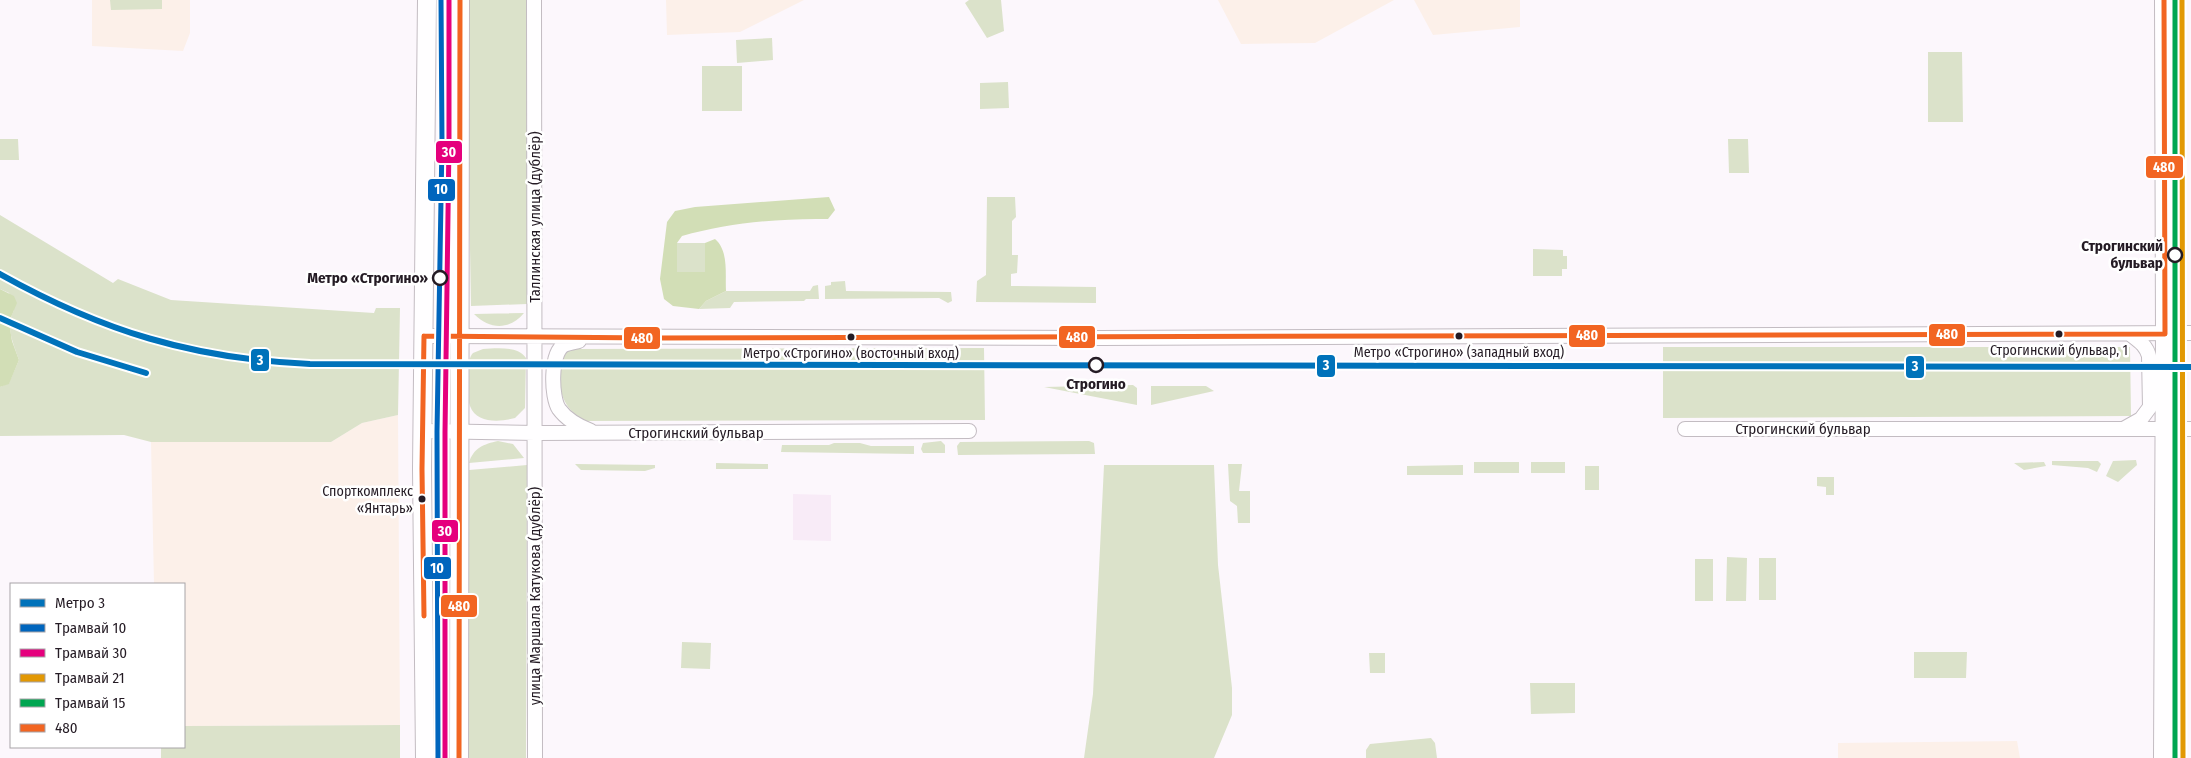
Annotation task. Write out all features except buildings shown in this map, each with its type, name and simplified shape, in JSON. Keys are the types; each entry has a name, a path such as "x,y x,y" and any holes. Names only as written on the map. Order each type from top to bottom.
{"main road":[{"path":"425,758 423,431 427,0"},
{"path":"459,758 460,0"},
{"path":"2163,758 2165,429 2164,0"}],"street":[{"name":"Таллинская улица (дублёр)","path":"534,0 535,433"},
{"path":"424,336 590,338 2191,333"},
{"path":"2123,429 2142,419 2150,407 2149,356 2147,349 2141,342 2130,334"},
{"path":"590,338 563,346 559,351 554,363 554,398 558,408 571,422 596,433"},
{"name":"Строгинский бульвар","path":"1685,428 2191,429"},
{"name":"Строгинский бульвар","path":"423,431 535,433 969,431"},
{"name":"улица Маршала Катукова (дублёр)","path":"535,433 535,758"}],"shaded area":[{"path":"92,0 190,0 190,33 183,51 92,46"},
{"path":"666,0 804,0 740,32 667,35"},
{"path":"1218,0 1394,0 1315,43 1241,44"},
{"path":"1414,0 1520,0 1520,27 1433,35"},
{"path":"398,415 400,725 185,726 185,583 154,583 151,442 331,442 362,423"},
{"path":"793,494 831,495 831,541 793,540"},
{"path":"2017,741 2020,758 1838,758 1838,743"}],"green space":[{"path":"110,0 162,0 162,9 111,10"},
{"path":"469,0 528,0 527,304 471,306 468,133"},
{"path":"969,0 1001,0 1004,31 987,38 965,3"},
{"path":"772,38 773,60 737,63 736,40"},
{"path":"1928,52 1962,52 1963,122 1928,122"},
{"path":"702,66 742,66 742,111 702,111"},
{"path":"1008,82 1009,108 980,109 980,83"},
{"path":"0,139 18,139 19,160 0,160"},
{"path":"1728,139 1748,139 1749,173 1729,173"},
{"path":"829,197 835,210 828,219 754,222 682,236 677,243 677,272 705,272 705,243 715,239 724,256 726,291 706,301 699,309 673,306 664,299 660,279 667,222 675,211 695,207"},
{"path":"987,197 1015,197 1016,217 1012,221 1012,255 1018,255 1017,273 1011,274 1011,286 1096,287 1096,303 976,302 977,281 986,275"},
{"path":"0,215 113,283 118,279 171,300 374,313 376,308 400,308 398,415 362,423 331,442 151,442 124,435 0,436 0,387 9,383 19,360 12,341 10,328 11,316 14,310 9,293 0,289"},
{"path":"677,243 705,243 705,272 677,272"},
{"path":"1533,249 1563,250 1563,256 1567,256 1567,269 1562,269 1562,276 1533,276"},
{"path":"845,281 846,291 951,292 952,301 948,303 939,298 825,299 825,286 831,285 831,282"},
{"path":"818,285 819,299 734,302 730,308 699,309 706,301 726,291 810,291 813,286"},
{"path":"0,289 14,296 17,303 9,322 12,341 19,360 9,384 0,387"},
{"path":"524,313 513,323 500,326 487,323 474,314"},
{"path":"1663,347 2130,347 2131,416 1663,418"},
{"path":"501,348 518,351 526,358 525,408 515,418 496,421 483,419 473,412 470,406 468,396 469,362 473,353 483,349"},
{"path":"984,348 985,420 583,421 564,400 560,377 563,357 567,352 574,349"},
{"path":"1133,385 1137,388 1137,405 1044,387"},
{"path":"1151,386 1206,386 1214,391 1151,405"},
{"path":"498,441 513,444 524,458 469,463 476,450"},
{"path":"941,441 945,445 945,453 923,453 921,449 923,443"},
{"path":"1089,441 1094,443 1095,454 958,455 957,446 960,442"},
{"path":"834,443 860,443 871,446 914,446 914,454 781,452 782,445 829,445"},
{"path":"2136,460 2137,465 2118,482 2106,476 2113,461"},
{"path":"2052,461 2098,461 2101,464 2097,472 2088,468 2052,465"},
{"path":"1474,462 1519,462 1519,473 1474,473"},
{"path":"1531,462 1565,462 1565,473 1531,473"},
{"path":"2044,462 2046,466 2024,470 2014,463"},
{"path":"716,463 768,464 768,469 716,469"},
{"path":"575,464 655,465 655,468 645,471 581,470"},
{"path":"1228,464 1242,464 1239,491 1250,491 1250,523 1238,523 1237,506 1230,501"},
{"path":"527,465 526,758 468,758 469,470"},
{"path":"1104,465 1214,465 1218,565 1232,688 1232,715 1214,758 1084,758 1093,694"},
{"path":"1463,465 1463,475 1407,475 1407,466"},
{"path":"1585,466 1599,466 1599,490 1585,490"},
{"path":"1817,477 1834,477 1834,495 1826,495 1826,487 1817,486"},
{"path":"1727,557 1747,558 1746,601 1726,601"},
{"path":"1759,558 1776,558 1776,600 1759,600"},
{"path":"1695,559 1713,559 1713,601 1695,601"},
{"path":"682,642 711,643 710,669 681,668"},
{"path":"1914,652 1967,652 1966,678 1914,678"},
{"path":"1369,653 1385,653 1385,673 1370,673"},
{"path":"1530,683 1575,683 1575,713 1531,714"},
{"path":"400,725 400,758 161,758 161,748 185,748 185,726"},
{"path":"1431,738 1435,743 1437,758 1366,758 1366,750 1370,744"}],"metro line":[{"name":"3","path":"0,274 75,311 149,338 227,356 310,364 2191,367"},
{"name":"3","path":"0,318 77,352 146,373"}],"tram line":[{"name":"10","path":"438,758 437,432 442,142 441,0"},
{"name":"30","path":"445,758 445,432 449,0"},
{"name":"15","path":"2175,0 2175,758"},
{"name":"21","path":"2182,0 2183,758"}],"transit line":[{"name":"480","path":"459,758 460,0"},
{"name":"480","path":"2164,0 2165,334"},
{"name":"480","path":"424,336 654,338 2165,334"},
{"name":"480","path":"424,336 422,469 424,616"}],"place":[{"name":"Строгинский бульвар","path":"2175,255"},
{"name":"Метро «Строгино»","path":"440,278"},
{"name":"Строгинский бульвар, 1","path":"2059,334"},
{"name":"Метро «Строгино» (западный вход)","path":"1459,336"},
{"name":"Метро «Строгино» (восточный вход)","path":"851,337"},
{"name":"Строгино","path":"1096,365"},
{"name":"Спорткомплекс «Янтарь»","path":"422,499"}]}
